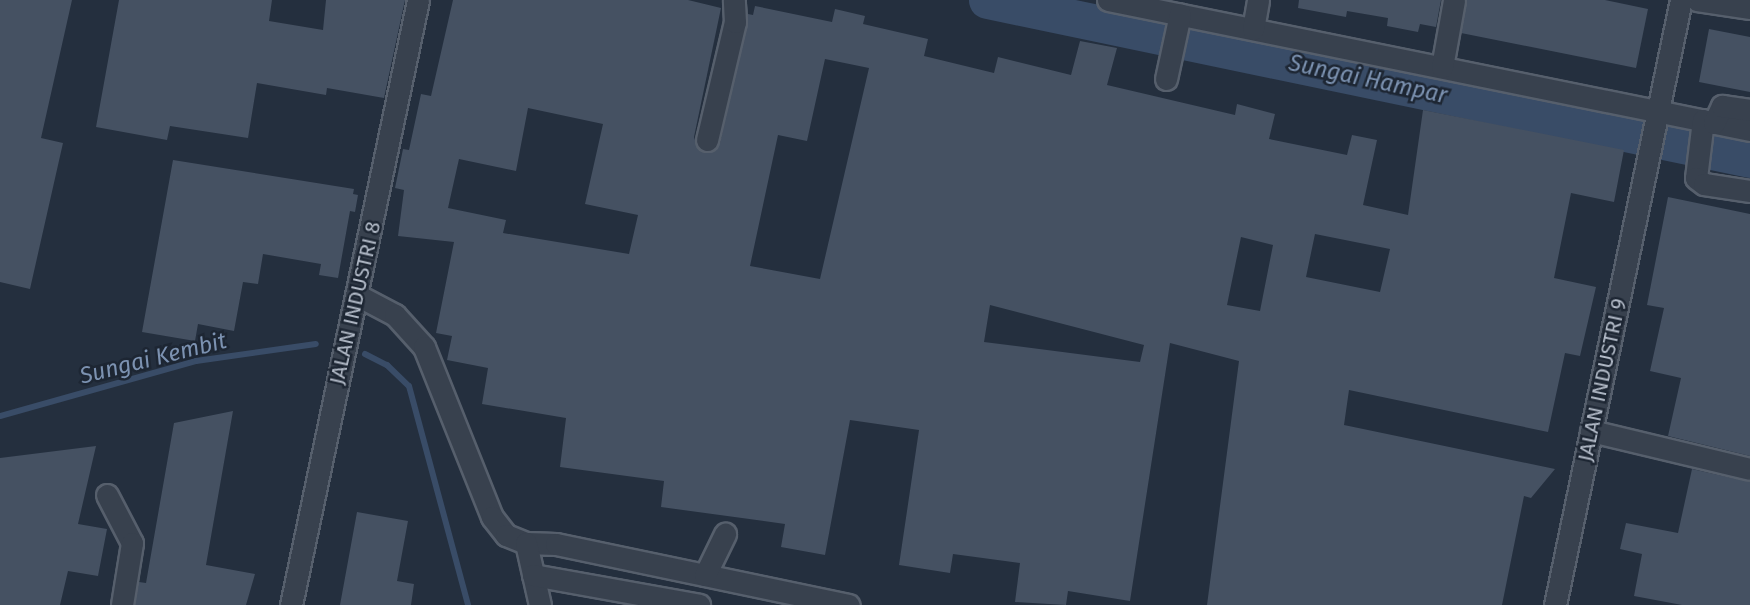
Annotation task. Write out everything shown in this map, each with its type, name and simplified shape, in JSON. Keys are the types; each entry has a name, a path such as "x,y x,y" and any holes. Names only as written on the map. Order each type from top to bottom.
{"street":[{"name":"JALAN INDUSTRI 8","path":"291,605 418,0"},
{"path":"707,140 735,22 734,0"},
{"path":"1108,0 1177,28 1253,29 1442,67 1657,117 1706,126 1750,130"},
{"path":"1253,29 1258,0"},
{"path":"1442,67 1454,0"},
{"name":"JALAN INDUSTRI 9","path":"1555,605 1681,0"},
{"path":"1697,0 1750,8"},
{"path":"1166,79 1177,28"},
{"path":"1750,110 1722,106 1706,126 1697,163 1699,182 1750,191"},
{"path":"357,295 395,314 424,347 492,517 506,535 526,543 556,544 849,605"},
{"path":"1591,431 1750,468"},
{"path":"107,495 132,543 122,605"},
{"path":"705,575 725,534"},
{"path":"526,543 540,605"},
{"path":"533,575 699,605"}],"building":[{"path":"0,0 72,0 41,138 63,143 30,289 0,282"},
{"path":"119,0 272,0 269,21 323,30 326,0 405,0 384,98 327,88 326,95 257,83 248,138 170,126 167,140 96,127"},
{"path":"453,0 688,0 721,8 694,137 698,149 705,153 720,143 748,14 753,15 755,6 832,22 835,9 865,16 863,24 928,39 924,56 994,73 998,57 1071,75 1080,41 1117,48 1107,85 1235,115 1237,104 1275,114 1269,139 1347,155 1352,135 1377,140 1363,205 1408,215 1423,110 1624,150 1614,202 1571,193 1554,278 1596,287 1580,356 1565,353 1548,432 1349,390 1344,425 1555,469 1531,498 1524,496 1502,605 1207,605 1239,361 1170,343 1130,601 1068,591 1066,605 1015,602 1020,563 953,554 950,573 899,565 919,430 850,420 825,555 781,547 785,524 661,507 664,481 560,467 566,418 482,404 488,368 447,360 452,336 436,333 454,242 398,236 404,190 395,188 403,149 409,150 421,94 431,96","holes":["825,59 869,68 820,279 750,266 778,135 807,141","528,108 603,124 585,204 638,215 629,254 503,233 506,220 448,208 459,159 516,171","1315,234 1390,249 1380,292 1306,277","1241,237 1273,245 1260,311 1227,305","990,305 1144,345 1140,362 984,342"]},
{"path":"1299,0 1441,0 1436,27 1420,24 1418,32 1387,26 1388,18 1347,11 1346,17 1298,8"},
{"path":"1467,0 1605,0 1648,9 1636,68 1461,33"},
{"path":"1709,29 1750,37 1750,92 1699,82"},
{"path":"173,160 354,189 353,194 358,195 355,212 350,211 338,278 319,275 321,264 263,254 258,284 243,282 234,331 198,324 195,341 142,332"},
{"path":"1668,197 1750,214 1750,456 1668,436 1681,378 1650,371 1664,308 1647,305"},
{"path":"233,411 206,565 255,574 246,605 135,605 139,582 146,583 174,423"},
{"path":"96,446 78,524 107,529 98,576 68,571 60,605 0,605 0,458"},
{"path":"1692,469 1750,482 1750,605 1682,605 1634,596 1642,554 1620,549 1626,523 1678,533"},
{"path":"357,512 408,521 397,581 414,584 411,605 340,605"}],"waterway":[{"name":"Sungai Hampar","path":"987,0 1750,159"},
{"name":"Sungai Kembit","path":"0,416 196,361 316,344"},
{"name":"Sungai Kembit","path":"365,354 387,365 409,386 468,605"}]}
